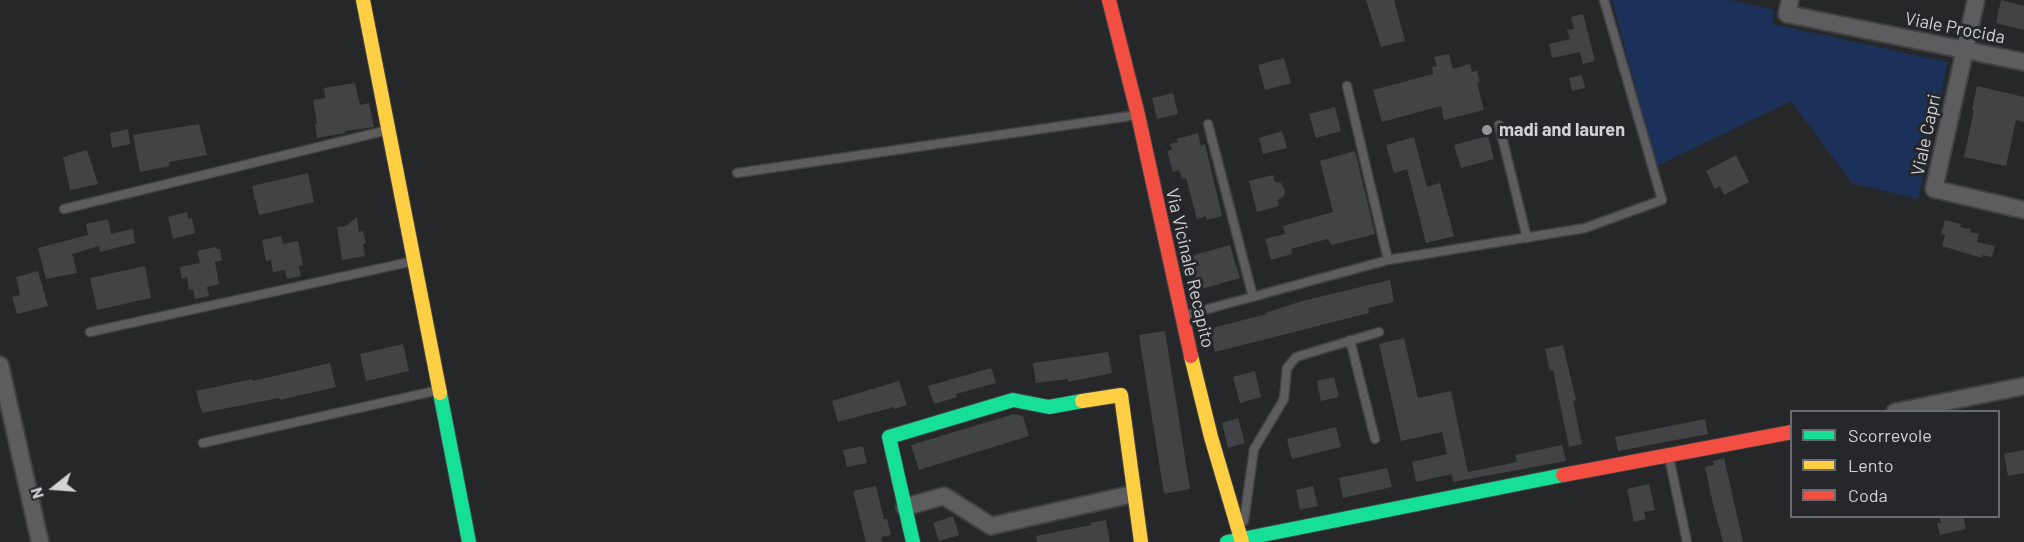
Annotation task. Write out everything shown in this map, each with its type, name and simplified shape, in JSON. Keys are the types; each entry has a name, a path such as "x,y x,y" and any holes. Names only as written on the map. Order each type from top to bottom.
{"street":[{"path":"363,0 469,542"},
{"name":"Via Vicinale Recapito","path":"1109,0 1237,541"},
{"name":"Viale Procida","path":"1790,0 1787,14 2024,62"},
{"name":"Viale Capri","path":"1976,0 1935,189 2024,210"},
{"path":"0,365 40,542"},
{"path":"1900,410 2024,386"},
{"path":"913,542 889,436 1013,399 1049,407 1121,395 1132,494 1142,542"},
{"path":"1237,541 1478,491 1669,457 1790,432"},
{"path":"905,507 945,496 991,526 1132,494"}],"lane":[{"path":"1182,316 1388,260 1585,228 1662,200 1604,0"},
{"path":"1347,86 1388,260"},
{"path":"737,173 1138,115"},
{"path":"1208,124 1253,297"},
{"path":"1499,125 1527,238"},
{"path":"64,209 388,130"},
{"path":"90,332 414,261"},
{"path":"1237,541 1254,448 1284,399 1287,368 1296,357 1379,332"},
{"path":"1350,340 1375,439"},
{"path":"203,443 439,390"},
{"path":"1669,457 1687,542"}],"shaded area":[{"path":"1612,0 1730,0 1774,10 1772,24 1948,62 1918,199 1852,183 1791,101 1657,166"}],"building":[{"path":"1366,0 1394,0 1405,41 1381,47"},
{"path":"2001,0 2024,6 2024,30 1996,23"},
{"path":"1583,14 1595,61 1583,64 1580,52 1552,58 1549,44 1570,39 1567,30 1574,29 1571,17"},
{"path":"1449,54 1453,69 1470,64 1472,72 1477,70 1480,82 1477,83 1484,110 1444,120 1441,106 1382,122 1373,90 1433,74 1432,67 1437,66 1434,57"},
{"path":"1284,58 1291,83 1265,90 1258,65"},
{"path":"1582,75 1585,88 1572,91 1569,78"},
{"path":"355,83 360,105 369,103 374,127 317,138 313,100 325,98 324,88"},
{"path":"1977,86 2024,97 2024,122 2016,120 2006,166 1964,157"},
{"path":"1173,93 1178,114 1157,119 1152,98"},
{"path":"1335,107 1341,131 1316,138 1309,114"},
{"path":"199,124 207,155 169,162 170,166 140,172 133,135"},
{"path":"128,129 130,144 112,148 110,133"},
{"path":"1282,131 1287,148 1263,154 1259,138"},
{"path":"1198,133 1201,146 1205,144 1222,216 1207,220 1206,216 1197,219 1186,178 1182,179 1179,170 1173,172 1167,151 1172,150 1170,144 1178,142 1177,139"},
{"path":"1488,136 1494,159 1461,168 1454,145"},
{"path":"1414,137 1427,187 1440,183 1454,236 1426,243 1407,169 1394,173 1386,145"},
{"path":"87,150 98,184 70,190 63,157"},
{"path":"1355,151 1375,234 1332,245 1327,239 1291,249 1292,254 1271,260 1265,239 1285,234 1283,226 1333,212 1320,161"},
{"path":"1736,155 1749,182 1724,195 1720,186 1715,189 1706,171"},
{"path":"308,173 314,202 259,215 252,186"},
{"path":"1273,175 1275,182 1281,183 1285,191 1284,196 1278,200 1279,206 1257,212 1249,181"},
{"path":"187,212 188,219 192,218 195,233 173,239 168,217"},
{"path":"357,217 359,232 363,231 366,243 363,244 365,256 342,260 337,227 346,226"},
{"path":"108,219 111,234 133,229 135,243 100,252 99,246 72,254 77,273 46,279 38,248 88,235 86,224"},
{"path":"1945,220 1961,224 1960,227 1971,229 1970,232 1979,234 1977,242 1995,246 1992,257 1982,255 1982,258 1942,246 1945,235 1941,234"},
{"path":"281,236 283,244 298,241 303,265 299,266 301,276 287,279 285,270 273,272 271,260 266,261 262,240"},
{"path":"1230,245 1240,278 1198,290 1191,256"},
{"path":"216,247 220,249 222,260 215,262 219,284 207,287 209,296 195,299 193,289 189,290 187,277 182,279 180,267 200,263 197,251"},
{"path":"145,266 151,298 97,310 90,278"},
{"path":"38,271 48,306 17,314 12,297 20,295 16,277"},
{"path":"1390,280 1394,302 1368,308 1369,313 1215,352 1209,329 1266,314 1302,301"},
{"path":"1165,331 1190,489 1164,494 1139,335"},
{"path":"1404,338 1418,398 1451,391 1468,472 1517,462 1515,455 1562,445 1566,461 1453,482 1452,474 1416,482 1412,462 1447,454 1442,432 1401,441 1379,344"},
{"path":"403,344 409,371 366,381 360,354"},
{"path":"1563,345 1576,400 1573,401 1582,444 1569,447 1553,370 1550,371 1545,349"},
{"path":"1108,352 1112,373 1068,382 1068,379 1036,383 1033,363"},
{"path":"330,363 336,387 280,400 279,398 202,413 196,391 252,379 253,381"},
{"path":"991,368 996,383 956,394 957,397 934,404 928,386"},
{"path":"1255,371 1261,397 1240,403 1233,377"},
{"path":"1334,377 1339,397 1321,401 1317,381"},
{"path":"899,381 907,405 838,422 832,401"},
{"path":"1014,414 1023,416 1029,436 919,470 911,445"},
{"path":"1238,418 1245,443 1228,448 1222,423"},
{"path":"1705,419 1708,434 1618,451 1615,437"},
{"path":"1336,427 1341,447 1292,459 1287,439"},
{"path":"863,446 867,463 847,467 843,450"},
{"path":"2024,450 2024,473 2008,476 2004,454"},
{"path":"1724,458 1743,542 1723,542 1713,504 1705,467 1714,465 1713,461"},
{"path":"1387,468 1392,487 1343,498 1339,478"},
{"path":"1649,484 1655,510 1644,512 1646,519 1634,522 1627,489"},
{"path":"876,486 884,519 887,519 891,535 881,537 882,542 866,542 853,491"},
{"path":"1313,486 1318,506 1300,510 1296,490"},
{"path":"953,516 959,535 939,541 933,523"},
{"path":"1940,518 1963,518 1966,529 1940,535 1937,523 1941,523"},
{"path":"1106,520 1110,542 1037,542 1036,536"}],"traffic: fast":[{"path":"440,393 469,542"},
{"path":"913,542 889,437 1013,400 1049,407 1082,401"},
{"path":"1227,542 1563,475"}],"traffic: slow":[{"path":"363,0 440,393"},
{"path":"1191,356 1211,437 1242,542"},
{"path":"1082,401 1121,395 1141,542"}],"traffic: jam":[{"path":"1109,0 1138,115 1191,356"},
{"path":"1563,475 1790,432"}],"place":[{"name":"madi and lauren","path":"1487,130"}]}
